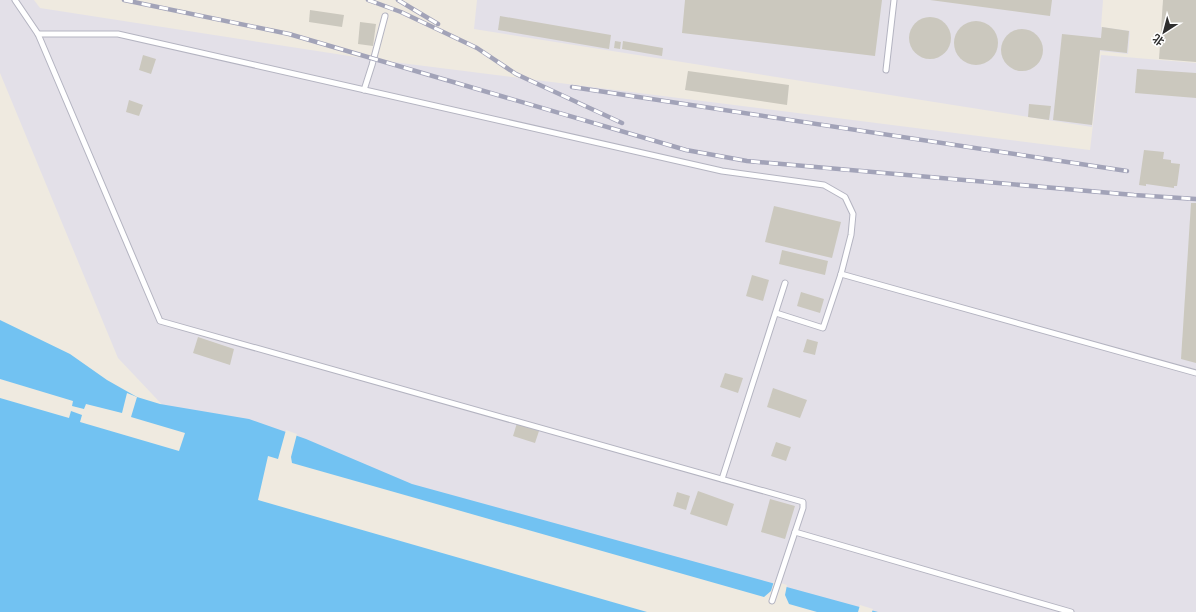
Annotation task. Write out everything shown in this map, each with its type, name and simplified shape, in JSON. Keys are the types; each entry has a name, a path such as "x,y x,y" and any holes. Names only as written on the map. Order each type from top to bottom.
{"lane":[{"path":"15,0 38,34 160,321 803,502 803,508 772,602"},
{"path":"886,70 894,0"},
{"path":"364,90 385,16"},
{"path":"38,34 118,34 722,171 824,185 845,197 854,214 852,234 823,328 776,313"},
{"path":"840,274 1196,373"},
{"path":"722,479 785,283"},
{"path":"795,532 1071,612"}],"shaded area":[{"path":"0,0 34,0 40,8 369,59 1090,150 1101,55 1196,63 1196,612 627,612 256,504 118,358 0,73"},
{"path":"477,0 1103,0 1101,27 1130,31 1128,54 1100,51 1092,127 474,29"}],"water":[{"path":"0,320 70,354 107,380 137,397 160,404 249,419 306,439 412,484 878,612 0,612"}],"pier":[{"path":"0,379 73,401 72,406 84,409 86,404 122,413 127,393 137,397 131,417 185,433 179,451 80,422 82,415 71,411 69,418 0,398"},
{"path":"286,430 297,434 291,457 292,463 764,597 771,591 774,581 787,585 785,595 789,604 817,612 647,612 258,500 268,456 278,459"},
{"path":"860,605 873,609 872,612 858,612"}],"building":[{"path":"685,0 882,0 875,56 682,33"},
{"path":"930,0 1052,0 1050,16"},
{"path":"1163,0 1196,0 1196,62 1159,59"},
{"path":"310,10 344,15 342,27 309,22"},
{"path":"500,16 611,35 609,49 498,30"},
{"path":"930,17 945,23 951,38 945,53 930,59 915,53 909,38 915,23"},
{"path":"976,21 988,25 994,31 998,43 994,55 988,61 976,65 964,61 958,55 954,43 958,31 964,25"},
{"path":"360,22 376,24 373,46 358,44"},
{"path":"1102,27 1129,31 1127,53 1100,50 1092,125 1053,120 1062,34 1101,38"},
{"path":"1018,29 1026,29 1034,32 1040,38 1043,50 1040,62 1034,68 1026,71 1018,71 1010,68 1004,62 1001,54 1001,46 1004,38 1010,32"},
{"path":"615,41 621,42 620,49 614,48"},
{"path":"623,41 663,48 662,56 622,49"},
{"path":"143,55 156,59 151,74 139,70"},
{"path":"1137,69 1196,73 1196,98 1135,93"},
{"path":"688,71 789,85 787,105 685,90"},
{"path":"129,100 143,105 139,116 126,112"},
{"path":"1029,104 1051,106 1049,120 1028,117"},
{"path":"1144,150 1164,152 1163,159 1171,160 1171,163 1180,164 1177,186 1174,186 1174,188 1146,184 1146,186 1139,185"},
{"path":"1191,203 1196,203 1196,363 1181,359"},
{"path":"774,206 841,222 832,258 765,242"},
{"path":"782,250 828,261 825,275 779,264"},
{"path":"752,275 769,280 763,301 746,296"},
{"path":"801,292 824,299 820,313 797,306"},
{"path":"198,337 234,349 230,365 193,353"},
{"path":"807,339 818,342 815,355 803,352"},
{"path":"725,373 743,378 738,393 720,387"},
{"path":"773,388 807,400 800,418 767,407"},
{"path":"517,423 539,431 535,443 513,436"},
{"path":"776,442 791,447 786,461 771,456"},
{"path":"698,491 734,504 727,526 690,514"},
{"path":"677,492 690,496 686,510 673,506"},
{"path":"770,499 795,506 785,539 761,532"}],"railway":[{"path":"124,0 289,34 686,150 747,161 1134,195 1196,199"},
{"path":"368,0 401,12 477,48 516,74 622,123"},
{"path":"398,0 438,24"},
{"path":"572,87 1127,171"}]}
